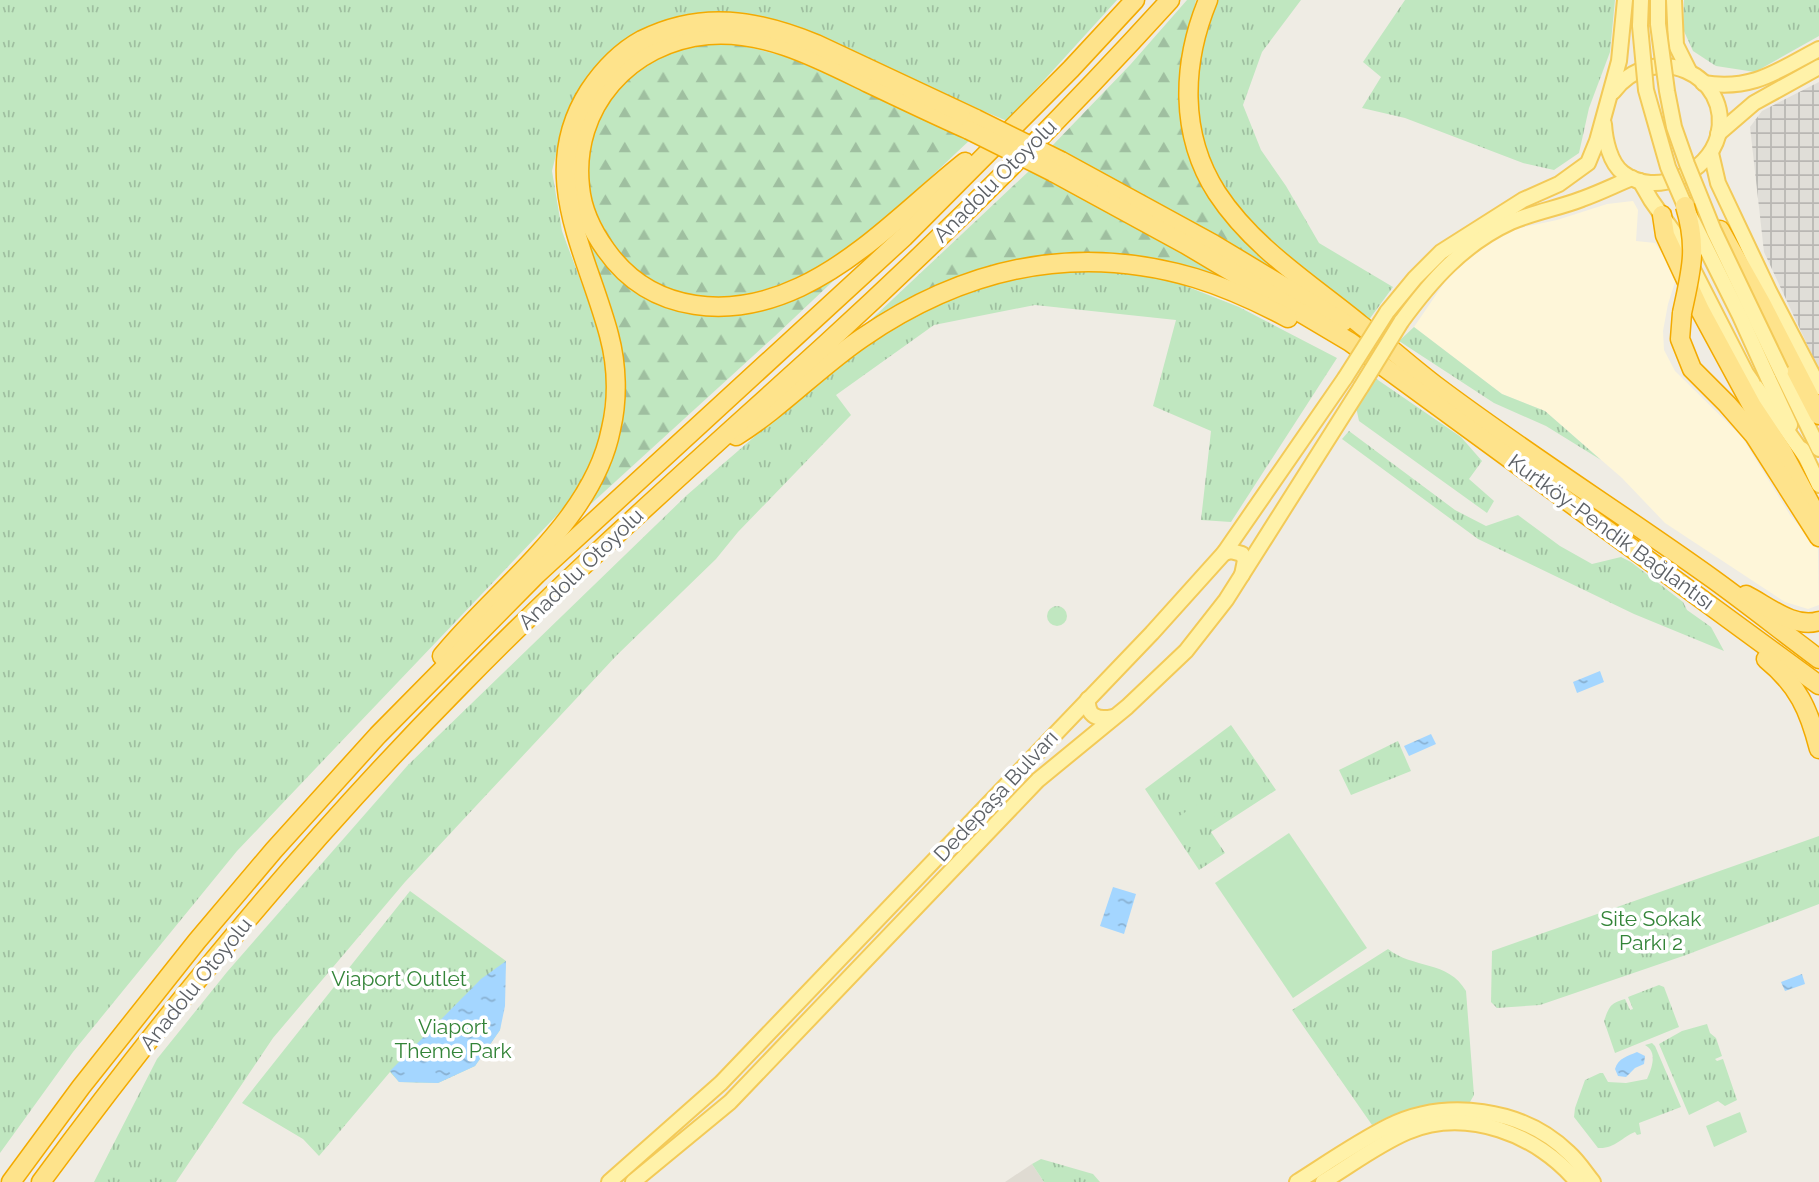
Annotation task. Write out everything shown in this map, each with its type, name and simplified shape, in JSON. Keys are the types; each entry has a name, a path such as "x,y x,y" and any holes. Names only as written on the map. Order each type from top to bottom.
{"highway":[{"name":"Anadolu Otoyolu","path":"11,1182 81,1087 197,941 274,850 378,735 537,574 904,237 1135,0"},
{"name":"Anadolu Otoyolu","path":"41,1182 189,990 301,856 461,684 694,462 953,225 1086,91 1170,0"},
{"path":"1208,0 1198,25 1189,65 1189,112 1198,152 1216,191 1241,223 1284,265 1409,363"},
{"path":"378,735 460,633 528,564 566,520 591,487 601,463 611,430 615,371 609,336 575,232 565,180 566,161 573,124 598,78 615,59 633,45 673,27 694,22 739,21 790,33 828,49 1223,250 1409,363"},
{"path":"973,125 809,55 769,41 737,35 682,39 654,48 638,59 620,73 604,93 586,129 579,166 580,188 592,229 617,265 646,289 694,306 732,306 757,302 800,287 854,253 1025,114"},
{"path":"1057,167 1338,335 1401,381"},
{"path":"1699,192 1761,303 1781,372 1819,415"},
{"path":"1685,206 1692,229 1694,256 1682,313 1680,339 1692,369 1754,435 1819,537"},
{"path":"1662,215 1665,235 1700,310 1819,520"},
{"path":"694,462 757,423 859,340 903,311 985,276 1041,265 1120,264 1197,278 1244,296 1303,325 1401,381"},
{"name":"Kurtköy-Pendik Bağlantısı","path":"1409,363 1459,402 1715,581 1819,659"},
{"name":"Kurtköy-Pendik Bağlantısı","path":"1401,381 1819,685"},
{"path":"1715,581 1769,606 1784,618 1803,623 1819,621"},
{"path":"1714,608 1790,681 1801,697 1819,749"},
{"path":"1762,617 1795,631 1819,646"}],"main road":[{"path":"1610,95 1621,81 1636,70 1653,65 1672,65 1689,71 1714,97 1719,115 1718,134 1711,153 1701,165 1686,175 1660,183 1636,179 1622,172 1611,155 1605,138 1605,113 1622,39 1625,0"},
{"path":"1641,0 1642,57 1653,117 1668,167 1740,316 1781,372 1819,449"},
{"path":"1658,0 1661,58 1674,127 1699,192"},
{"path":"1674,0 1676,45 1689,71"},
{"path":"1703,83 1733,85 1755,82 1819,49"},
{"path":"1718,134 1754,103 1819,67"},
{"name":"Dedepaşa Bulvarı","path":"610,1182 729,1075 1152,633 1224,553 1345,378 1387,312 1415,278 1441,252 1523,200 1559,184 1588,163 1605,113"},
{"path":"1711,153 1718,183 1769,291 1819,387"},
{"path":"1636,179 1675,234 1746,373 1805,456 1819,485"},
{"name":"Dedepaşa Bulvarı","path":"633,1182 730,1102 1038,780 1114,717 1186,651 1226,600 1401,322 1450,263 1480,239 1511,222 1636,179"},
{"path":"1781,372 1805,456"},
{"path":"1224,553 1231,551 1242,554 1245,560 1241,576"},
{"path":"1088,699 1092,715 1100,719 1114,717"},
{"path":"1323,1182 1345,1160 1402,1120 1446,1111 1484,1112 1518,1122 1557,1143 1593,1182"},
{"path":"1297,1182 1409,1131 1441,1124 1481,1125 1516,1134 1549,1155 1577,1182"}],"shaded area":[{"path":"1819,82 1819,370 1764,252 1750,127 1762,111"},
{"path":"1633,201 1638,210 1636,241 1655,243 1677,276 1663,331 1664,350 1675,371 1742,437 1790,515 1818,549 1819,605 1808,609 1785,602 1665,523 1622,478 1545,411 1502,394 1414,327 1453,270 1481,244 1515,229 1557,220 1607,204"},
{"path":"1032,1164 1044,1182 1005,1182"}],"green space":[{"path":"0,0 1117,0 1007,121 799,33 726,15 668,20 604,59 565,118 552,171 562,231 599,330 607,382 601,436 578,493 237,851 73,1052 0,1153"},
{"path":"1187,0 1196,0 1181,65 1180,94 1185,128 1273,268 1268,268 1051,147 1130,65"},
{"path":"1217,0 1301,0 1262,52 1243,105 1261,150 1286,186 1319,243 1393,287 1368,321 1271,245 1229,200 1213,174 1201,146 1196,90 1203,37"},
{"path":"1405,0 1615,0 1610,52 1589,108 1579,153 1554,170 1523,163 1405,118 1362,108 1381,77 1363,62"},
{"path":"1684,0 1819,0 1819,36 1755,72 1716,66 1693,51 1683,29"},
{"path":"710,43 741,45 787,57 916,113 970,140 867,233 808,272 745,294 744,298 702,300 676,295 641,275 605,234 592,202 590,152 607,106 638,70 659,56 683,47"},
{"path":"1029,171 1121,218 1265,298 1217,278 1055,259 860,330"},
{"path":"581,226 607,263 704,312 848,267 570,523 618,423"},
{"path":"1043,270 1114,271 1173,281 1239,307 1337,358 1231,522 1201,520 1211,431 1153,406 1176,320 1035,305 934,325 836,395 851,415 738,532 716,559 616,656 405,882 273,1038 176,1182 94,1182 157,1059 227,972 408,765 687,495 854,351 925,305 992,281"},
{"path":"1414,327 1502,394 1545,411 1601,460 1546,426 1494,403 1399,341"},
{"path":"1375,378 1461,437 1482,461 1469,479 1494,501 1487,513 1359,421 1356,407"},
{"path":"1349,431 1455,510 1486,526 1518,515 1560,546 1592,564 1621,557 1631,562 1711,627 1724,651 1634,614 1478,539 1342,439"},
{"path":"1053,606 1061,606 1067,616 1061,626 1053,626 1047,620 1047,612"},
{"path":"1231,725 1276,790 1211,832 1225,853 1199,870 1145,789"},
{"path":"1398,741 1411,771 1351,795 1339,770"},
{"path":"1206,799 1216,815 1187,834 1176,818"},
{"path":"1289,833 1367,948 1293,998 1215,883"},
{"name":"Site Sokak Parkı 2","path":"1819,836 1819,904 1686,955 1540,1005 1497,1008 1491,1002 1492,951"},
{"name":"Viaport Outlet","path":"410,891 506,961 500,1030 475,1066 438,1083 399,1082 390,1072 319,1156 303,1139 242,1103"},
{"path":"1388,949 1408,960 1450,974 1466,991 1474,1095 1470,1102 1420,1107 1395,1114 1372,1125 1292,1010"},
{"path":"1659,985 1664,987 1679,1027 1615,1053 1604,1021 1609,1008 1625,999 1630,1010 1633,1009 1628,997"},
{"path":"1707,1024 1710,1033 1716,1038 1722,1056 1715,1059 1723,1059 1737,1100 1725,1106 1718,1101 1689,1115 1659,1044 1682,1031"},
{"path":"1652,1043 1681,1107 1639,1123 1641,1134 1637,1135 1635,1132 1614,1145 1598,1148 1574,1117 1585,1080 1600,1073 1603,1073 1608,1082 1626,1083 1647,1079 1653,1056 1645,1045"},
{"path":"1740,1112 1747,1132 1714,1147 1706,1126"},
{"path":"1041,1159 1093,1174 1100,1182 1044,1182 1032,1164"}],"water":[{"path":"1600,671 1604,682 1577,693 1573,682"},
{"path":"1431,734 1436,744 1409,756 1404,746"},
{"path":"1113,887 1136,894 1124,934 1100,926"},
{"name":"Viaport Theme Park","path":"506,961 505,1006 500,1030 475,1066 438,1083 399,1082 390,1071 481,979"},
{"path":"1802,974 1805,984 1785,991 1781,982"},
{"path":"1637,1052 1645,1056 1644,1064 1626,1077 1618,1076 1615,1069 1618,1062"}]}
